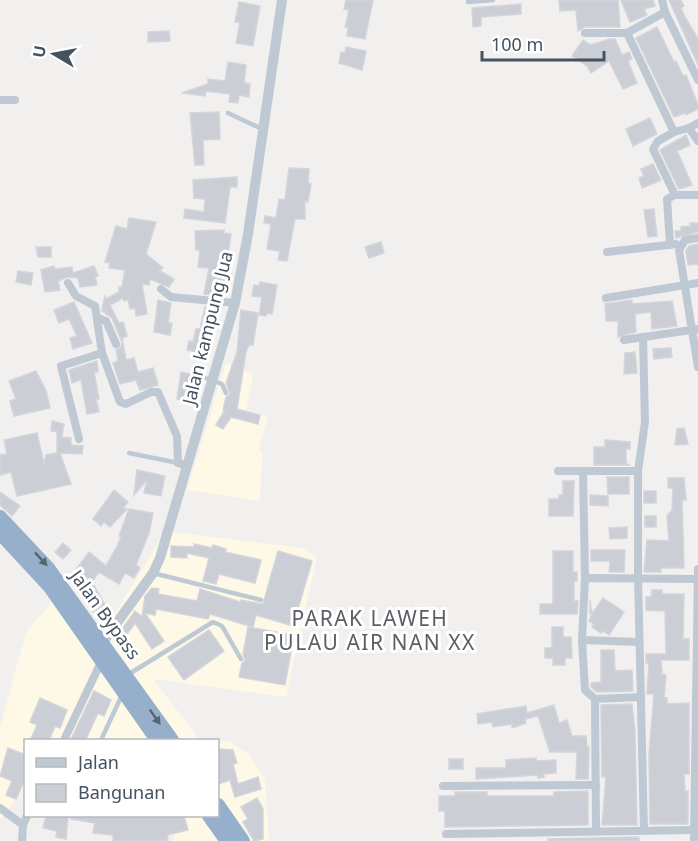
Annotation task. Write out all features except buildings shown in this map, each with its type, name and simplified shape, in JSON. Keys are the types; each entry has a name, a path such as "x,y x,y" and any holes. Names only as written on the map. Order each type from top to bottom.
{"highway":[{"name":"Jalan Bypass","path":"0,517 48,568 171,739"},
{"name":"Jalan Bypass","path":"3,539 50,587 156,739"},
{"path":"219,806 243,841"},
{"path":"210,817 227,841"}],"street":[{"name":"Jalan kampung Jua","path":"103,642 153,573 171,526 183,464 214,380 235,303 282,0"},
{"path":"662,0 665,12 698,80"},
{"path":"585,33 627,33 665,12"},
{"path":"627,33 674,132"},
{"path":"0,100 15,100"},
{"path":"675,195 653,149 658,141 698,123"},
{"path":"689,128 698,141"},
{"path":"670,245 667,199 675,195 698,195"},
{"path":"607,252 681,244 685,240 698,238"},
{"path":"681,244 680,255 685,285 696,329 698,367"},
{"path":"68,283 76,296 94,303 102,353 111,384 122,404 133,402 151,392 160,394 177,436 183,464"},
{"path":"606,298 698,283"},
{"path":"161,290 171,297 235,303"},
{"path":"98,318 106,321 116,344"},
{"path":"624,340 696,329"},
{"path":"643,337 645,422 639,471 638,642 644,831"},
{"path":"79,439 61,366 102,353"},
{"path":"558,471 639,471"},
{"path":"584,471 585,578 582,640 585,690 595,699 641,697"},
{"path":"694,841 698,569"},
{"path":"585,578 698,579"},
{"path":"582,640 638,642"},
{"path":"65,739 102,660"},
{"path":"595,699 596,831"},
{"path":"443,786 596,785"},
{"path":"0,808 23,825"},
{"path":"22,841 23,825 27,817"},
{"path":"446,834 694,830"},
{"path":"523,831 533,841"}],"lane":[{"path":"468,2 493,0"},
{"path":"228,113 262,129"},
{"path":"195,374 223,384 226,393"},
{"path":"129,453 183,464"},
{"path":"153,573 261,600"},
{"path":"126,676 213,622 222,626 241,658"},
{"path":"102,739 123,693"}],"shaded area":[{"path":"226,363 253,374 246,410 268,417 259,449 263,455 259,501 187,490"},
{"path":"166,531 301,548 317,557 286,697 153,679 199,739 24,739 24,788 0,820 0,728 26,632 65,587 104,631"},
{"path":"219,741 229,741 249,754 265,779 269,841 174,841 171,817 219,817"}],"district":[{"name":"PARAK LAWEH PULAU AIR NAN XX","path":"370,631"}]}
